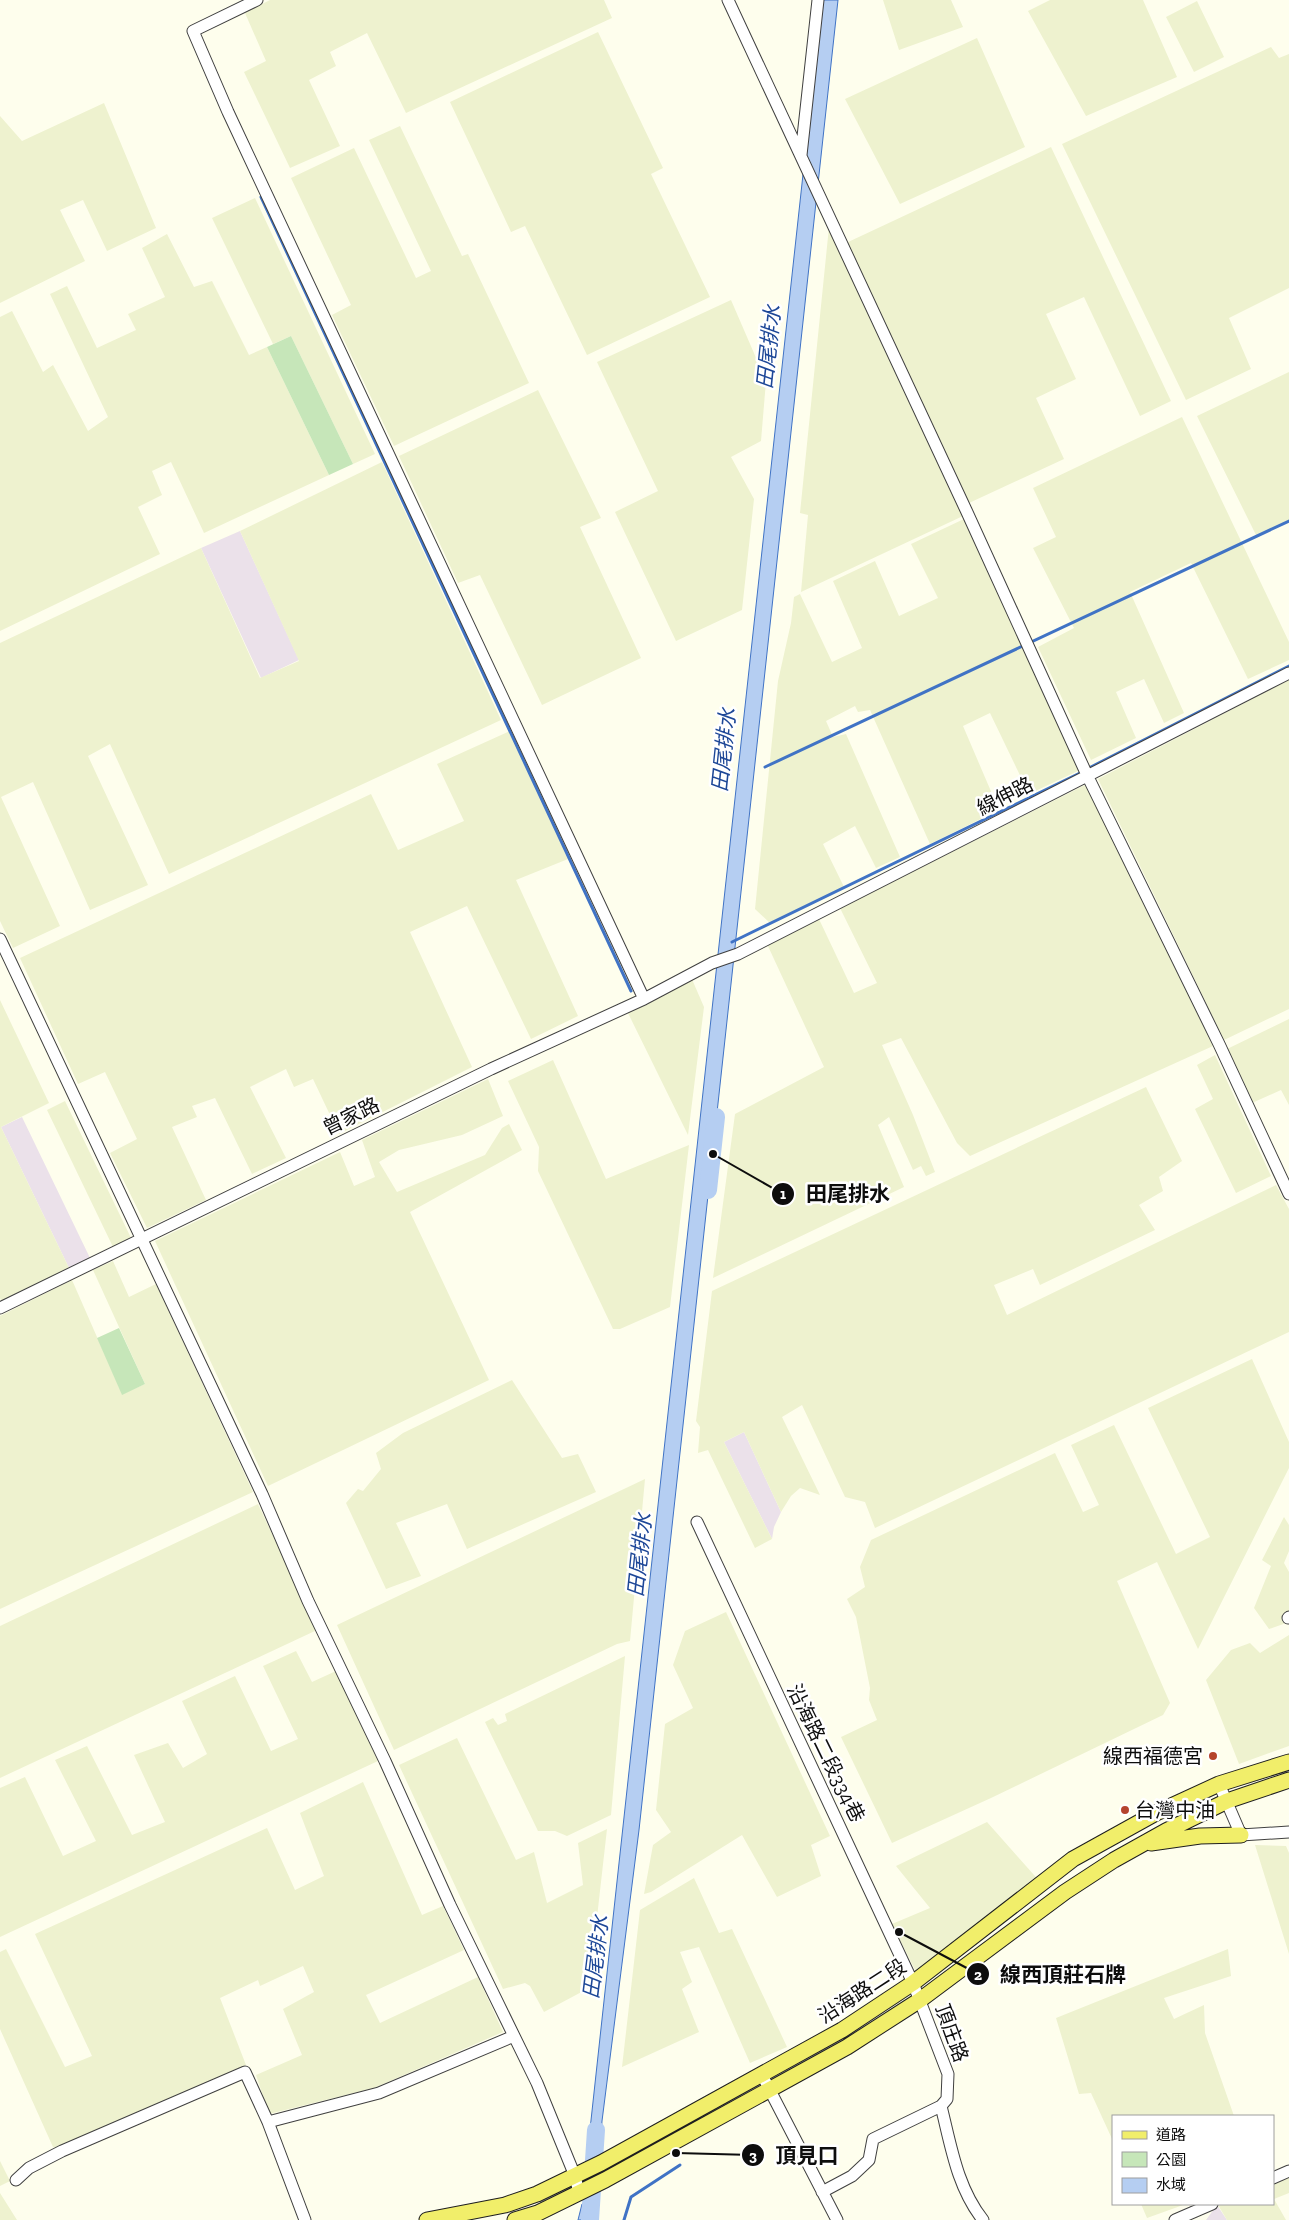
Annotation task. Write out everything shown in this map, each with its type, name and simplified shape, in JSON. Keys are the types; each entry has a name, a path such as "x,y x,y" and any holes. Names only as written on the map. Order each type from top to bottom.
{"main road":[{"name":"沿海路二段","path":"575,2176 842,2030 913,1983 1073,1859 1156,1813 1219,1784 1289,1762"},
{"name":"沿海路二段","path":"579,2193 770,2091 847,2047 920,2000 1066,1892 1143,1844 1227,1801 1289,1780"},
{"path":"1143,1844 1200,1836 1241,1835"},
{"path":"427,2220 505,2205 537,2194 575,2176"},
{"path":"515,2220 538,2212 579,2193"}],"street":[{"path":"257,0 192,31 232,121 644,999"},
{"path":"728,0 962,501 1087,775 1219,1044 1289,1194"},
{"path":"800,156 818,0"},
{"name":"線伸路","path":"720,960 738,954 1289,673"},
{"path":"0,939 140,1240 262,1494 308,1601 386,1761 450,1905 537,2083 575,2176 579,2193"},
{"name":"曾家路","path":"0,1308 491,1069 644,999 720,960"},
{"name":"沿海路二段334巷","path":"696,1522 920,2000"},
{"path":"1219,1784 1241,1835 1289,1832"},
{"name":"頂庄路","path":"920,2000 948,2074 947,2098 941,2106"},
{"path":"268,2122 379,2093 514,2036"},
{"path":"16,2180 29,2168 62,2151 245,2072 268,2122 305,2220"},
{"path":"762,2075 837,2220"},
{"path":"822,2192 852,2176 869,2160 873,2139 941,2106 958,2175 972,2206 982,2220"},
{"path":"1274,2178 1289,2171"},
{"path":"1175,2220 1210,2205"}],"shaded area":[{"path":"240,531 299,660 261,678 201,548"},
{"path":"22,1117 90,1258 69,1268 1,1127"},
{"path":"744,1432 781,1512 774,1527 772,1539 724,1442"},
{"path":"1217,2205 1227,2220 1206,2220"}],"green space":[{"path":"270,0 604,0 612,18 406,113 367,33 330,52 336,66 309,80 340,146 290,168 244,72 266,61 245,13"},
{"path":"883,0 951,0 963,27 899,50"},
{"path":"1050,0 1143,0 1177,77 1086,116 1028,11"},
{"path":"1197,1 1224,57 1194,72 1166,17"},
{"path":"598,32 663,168 651,174 710,297 587,355 525,226 511,232 450,102"},
{"path":"977,38 1025,147 900,204 845,99"},
{"path":"1271,47 1279,58 1289,54 1289,288 1229,318 1251,369 1186,400 1062,144"},
{"path":"104,103 156,228 107,251 83,200 60,210 85,261 0,303 0,116 22,141"},
{"path":"400,126 462,256 468,254 529,383 394,446 332,315 351,305 291,178 354,148 416,278 431,271 369,140"},
{"path":"1051,147 1171,401 1140,416 1084,297 1046,314 1076,379 1036,398 1064,459 969,503 846,243"},
{"path":"255,198 375,454 353,464 291,336 273,344 212,218"},
{"path":"829,227 963,516 801,592 808,515 800,513"},
{"path":"167,234 194,287 212,281 249,355 267,347 329,475 204,533 171,462 152,471 162,495 138,507 160,554 0,631 0,317 12,311 43,372 53,365 88,431 108,417 50,294 67,286 97,348 136,330 128,314 165,297 142,248"},
{"path":"731,300 766,381 761,441 731,457 754,499 742,610 676,641 615,512 658,491 597,362"},
{"path":"291,336 353,464 329,475 267,347"},
{"path":"1289,372 1289,521 1257,537 1197,416"},
{"path":"538,390 601,518 580,527 641,658 542,705 480,575 458,583 399,456"},
{"path":"1182,417 1289,642 1289,660 1248,679 1191,563 1130,592 1184,713 1164,723 1144,679 1116,692 1136,738 1091,760 1038,647 1074,628 1033,548 1056,537 1033,488"},
{"path":"382,462 501,720 169,874 110,744 88,756 148,885 90,910 33,782 1,797 60,926 13,948 0,921 0,643 201,548 260,678 299,661 240,531"},
{"path":"964,519 1080,770 1029,794 990,713 963,726 999,810 930,844 870,710 858,712 855,706 826,721 833,737 846,734 900,857 876,868 855,826 823,844 844,887 771,924 755,909 778,681 791,623 794,597 800,594 832,662 862,648 833,581 875,561 899,616 938,598 911,544"},
{"path":"1289,680 1289,1009 1224,1040 1098,779"},
{"path":"510,731 573,857 516,880 578,1016 531,1039 467,906 410,932 472,1067 339,1134 313,1079 294,1087 286,1069 250,1087 286,1158 252,1174 215,1098 192,1106 197,1117 172,1127 206,1200 147,1228 110,1153 137,1139 105,1072 78,1084 20,958 371,794 398,850 464,821 437,764"},
{"path":"1087,784 1213,1046 970,1156 957,1143 901,1038 882,1045 913,1115 935,1172 926,1176 921,1166 913,1170 889,1117 878,1125 904,1187 713,1278 735,1114 824,1067 767,944 818,917 854,993 877,983 840,908"},
{"path":"691,977 704,1007 688,1135 627,1011"},
{"path":"0,1000 49,1103 1,1127 69,1268 3,1304 0,1298"},
{"path":"1289,1019 1289,1105 1281,1090 1252,1103 1227,1049"},
{"path":"1215,1055 1271,1176 1236,1193 1195,1109 1213,1099 1197,1065"},
{"path":"553,1060 606,1179 689,1145 670,1307 620,1329 613,1329 538,1171 539,1147 508,1081"},
{"path":"488,1079 503,1116 462,1135 399,1150 379,1162 397,1192 485,1155 502,1128 509,1124 522,1150 410,1212 489,1380 268,1486 155,1241 340,1152 354,1186 375,1177 362,1140"},
{"path":"1146,1087 1182,1161 1159,1177 1163,1191 1139,1205 1155,1230 1040,1285 1033,1269 994,1285 1007,1315 1276,1185 1289,1209 1289,1332 875,1528 865,1502 845,1497 802,1405 782,1417 820,1495 800,1488 791,1496 781,1512 744,1432 724,1442 772,1539 755,1548 708,1450 698,1453 700,1427 696,1421 712,1291"},
{"path":"65,1101 131,1238 113,1247 47,1110"},
{"path":"113,1261 129,1297 156,1284 253,1492 0,1609 0,1316 72,1280 122,1394 145,1384 93,1270"},
{"path":"119,1328 145,1384 122,1395 97,1338"},
{"path":"1252,1359 1289,1442 1289,1468 1198,1649 1157,1562 1117,1581 1170,1703 1163,1715 991,1798 892,1843 841,1737 877,1720 869,1700 870,1688 856,1617 847,1599 865,1587 860,1567 871,1540 1055,1453 1083,1512 1099,1505 1071,1445 1114,1425 1176,1554 1210,1537 1148,1408"},
{"path":"512,1380 562,1458 578,1454 596,1492 467,1549 447,1504 396,1523 421,1576 386,1589 346,1503 358,1489 363,1491 381,1469 376,1453 403,1433"},
{"path":"645,1479 630,1641 617,1644 394,1750 337,1625"},
{"path":"258,1504 317,1630 0,1778 0,1626"},
{"path":"1284,1517 1289,1525 1289,1551 1284,1563 1289,1572 1289,1622 1269,1629 1254,1608 1271,1566 1262,1560"},
{"path":"726,1612 830,1836 811,1845 821,1876 777,1897 742,1835 651,1892 644,1894 653,1845 671,1832 656,1810 665,1724 693,1708 673,1665 685,1631"},
{"path":"1289,1635 1289,1746 1239,1764 1206,1680 1231,1650 1250,1643 1260,1653"},
{"path":"296,1651 312,1682 336,1671 378,1761 0,1937 0,1788 25,1777 63,1856 96,1841 55,1760 87,1746 132,1835 165,1822 134,1755 168,1743 183,1768 207,1754 182,1701 235,1676 271,1751 298,1739 263,1666"},
{"path":"625,1656 611,1815 567,1836 555,1831 538,1831 485,1722 493,1718 498,1725 507,1721 505,1714"},
{"path":"457,1738 516,1860 534,1852 547,1903 583,1885 578,1843 607,1829 589,1988 544,2012 530,1986 525,1983 503,1989 399,1765"},
{"path":"363,1782 422,1915 443,1906 464,1950 366,1995 380,2023 478,1977 503,2032 374,2088 269,2114 256,2075 302,2055 283,2009 314,1992 303,1966 260,1986 258,1980 220,1998 246,2065 57,2148 53,2147 0,2029 0,1952 6,1949 65,2067 92,2056 35,1934 267,1828 295,1890 324,1876 300,1813"},
{"path":"987,1822 1042,1884 918,1976 892,1924 930,1908 896,1866"},
{"path":"1255,1845 1286,1846 1289,1853 1289,1954"},
{"path":"694,1878 719,1933 732,1929 787,2047 750,2063 699,1947 680,1952 692,1982 682,1989 699,2032 622,2067 640,1910"},
{"path":"1228,1949 1231,1976 1164,1998 1174,2019 1204,2005 1205,2033 1234,2115 1112,2115 1112,2139 1091,2093 1079,2094 1056,2018"},
{"path":"0,2161 10,2181 0,2186"},
{"path":"1289,2178 1289,2193 1274,2199 1274,2183"},
{"path":"0,2193 17,2220 0,2220"},
{"path":"1274,2199 1286,2220 1227,2220 1218,2205 1274,2205"},
{"path":"1141,2205 1183,2205 1147,2218"}],"water":[{"path":"822,0 838,0 639,1830 602,2121 600,2151 587,2157"},
{"path":"597,2196 596,2220 578,2220 582,2204"}],"waterway":[{"path":"261,197 631,991"},
{"path":"765,767 1289,521"},
{"path":"1087,769 1289,666"},
{"path":"732,942 1082,772"},
{"name":"田尾排水","path":"708,1190 716,1117"},
{"name":"田尾排水","path":"590,2220 596,2130"},
{"path":"624,2220 631,2197 680,2165"}],"place":[{"name":"田尾排水","path":"713,1154"},
{"name":"線西福德宮","path":"1213,1756"},
{"name":"台灣中油","path":"1125,1810"},
{"name":"線西頂莊石牌","path":"899,1932"},
{"name":"頂見口","path":"676,2153"}]}
